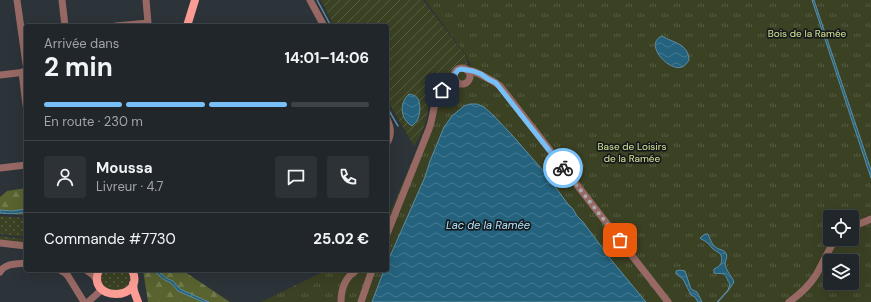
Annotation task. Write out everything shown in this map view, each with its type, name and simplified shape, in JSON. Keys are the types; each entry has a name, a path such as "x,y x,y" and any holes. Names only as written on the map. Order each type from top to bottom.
{"main road":[{"path":"188,24 195,0"},
{"path":"98,272 97,280 101,290 111,297 118,297 126,300"},
{"path":"132,272 134,291 138,302"},
{"path":"118,297 127,293 133,284"}],"street":[{"path":"17,0 24,50"},
{"path":"62,0 65,24"},
{"path":"132,24 148,22 146,0"},
{"path":"310,0 323,24"},
{"path":"488,79 469,80 462,84 458,83 455,74 458,70 464,69 473,71 481,74 500,86 668,302"},
{"path":"466,70 470,74 469,80"},
{"path":"0,75 24,72"},
{"path":"389,224 431,123 438,96 446,87 456,80"},
{"path":"389,124 391,132 389,140"},
{"path":"389,229 417,159"},
{"path":"0,168 24,164"},
{"path":"859,224 871,219"},
{"path":"859,228 871,223"},
{"path":"0,243 24,246"},
{"path":"789,302 796,297 812,280 822,265 832,246"},
{"path":"796,302 816,281 837,246"},
{"path":"0,272 4,266 24,263"},
{"path":"63,272 68,276 84,302"},
{"path":"89,272 97,280"},
{"path":"341,302 342,290 345,282 354,272"},
{"path":"361,302 371,272"},
{"path":"88,302 101,290"}],"green space":[{"path":"321,0 423,0 466,56 467,65 451,70 440,79 430,100 425,124 414,146 389,103 389,24 333,24"},
{"name":"Base de Loisirs de la Ramée","path":"425,0 871,0 871,302 261,302 323,272 389,272 389,214 428,120 431,103 436,90 444,76 450,70 471,65 466,55"},
{"path":"24,188 24,215 0,213 0,197 7,191"},
{"path":"0,216 24,218 24,237 0,234"},
{"path":"0,236 24,239 24,243 0,240"},
{"path":"129,272 131,278 128,287 110,293 101,283 101,273"},
{"path":"143,272 185,272 230,302 148,302"}],"water":[{"path":"812,0 814,0 871,170 871,178"},
{"path":"662,36 679,44 686,50 689,60 684,66 677,67 671,65 660,56 655,45 657,40"},
{"path":"409,94 414,95 420,104 418,119 412,126 405,119 402,111 402,106"},
{"name":"Lac de la Ramée","path":"477,104 484,107 512,135 546,174 612,261 646,302 372,302 383,272 389,272 389,258 425,177 444,127 452,116 464,106"},
{"path":"24,209 23,213 0,213 0,210 12,211"},
{"path":"705,234 708,234 712,243 719,249 723,250 726,254 725,264 734,282 728,291 718,302 728,290 730,284 724,275 714,273 714,269 721,264 721,255 700,238"},
{"path":"676,271 685,271 691,289 697,292 702,302 698,302 695,297 691,295 683,279 676,274"},
{"path":"155,272 159,272 166,278 173,281 182,290 209,302 203,302 178,291 171,283 163,279"}],"waterway":[{"path":"317,0 330,24"},
{"path":"389,110 398,126"}],"way so far":[{"path":"563,168 620,240"}],"route":[{"path":"442,90 456,80 455,74 461,69 481,74 493,81 500,86 563,168"}],"park label":[{"name":"Bois de la Ramée","path":"807,33"}]}
